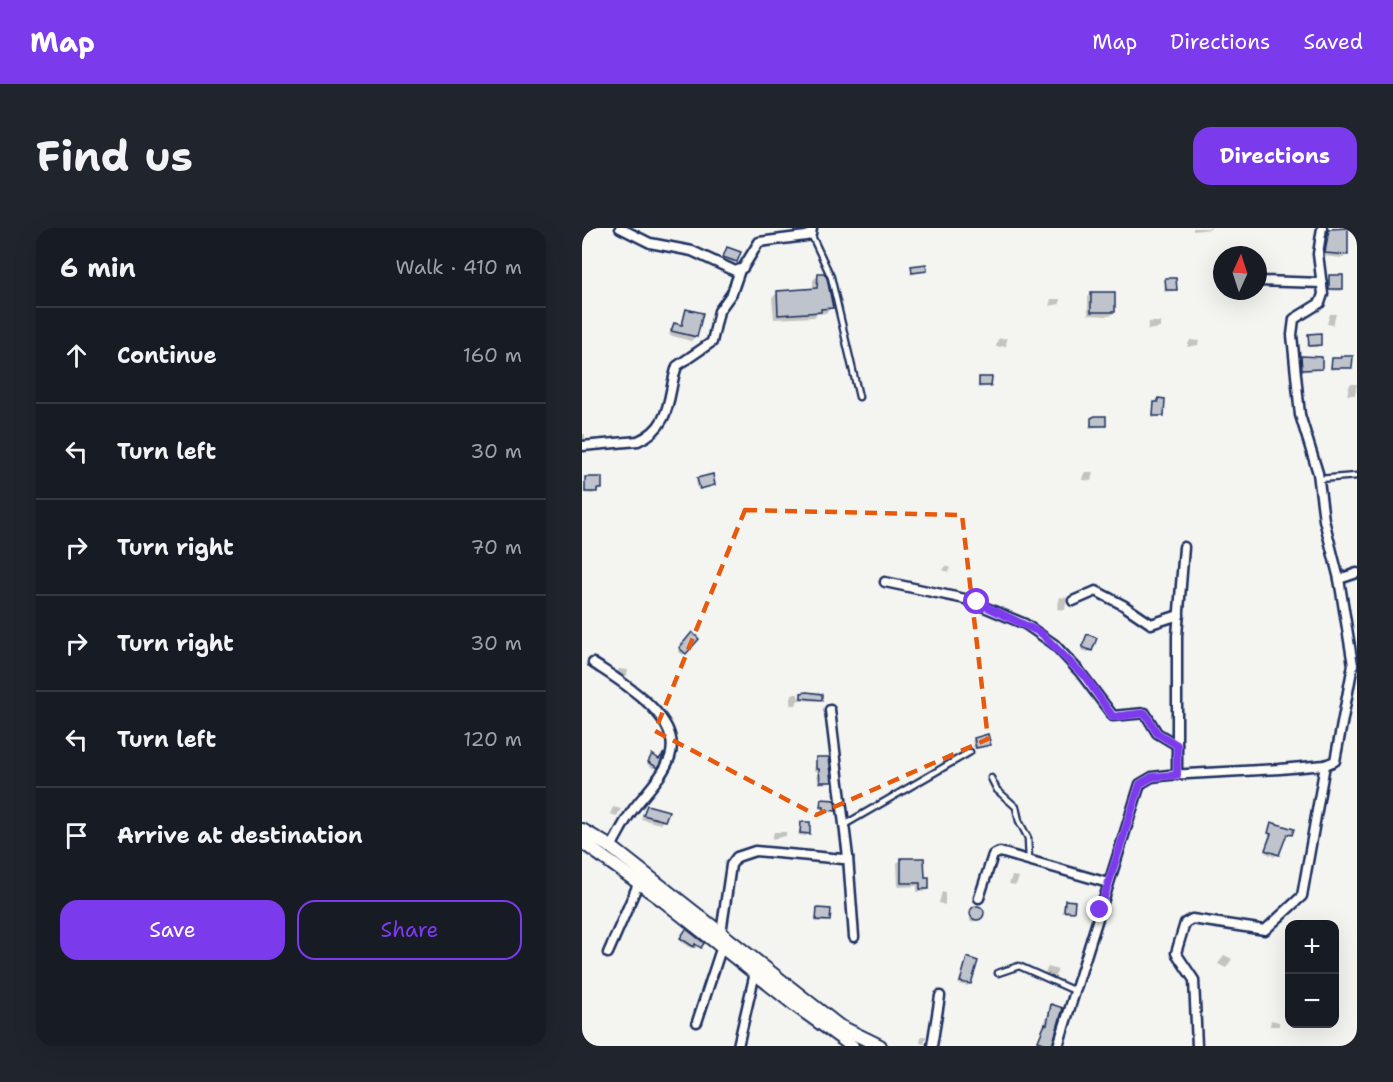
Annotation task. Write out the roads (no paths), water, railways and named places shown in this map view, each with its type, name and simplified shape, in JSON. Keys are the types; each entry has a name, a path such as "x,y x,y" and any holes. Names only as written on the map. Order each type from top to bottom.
{"main road":[{"path":"582,830 611,847 839,1026 880,1046"},
{"path":"582,842 639,882 754,973 852,1046"}],"street":[{"path":"620,228 650,243 692,251 735,271 740,270"},
{"path":"1058,1046 1140,784 1152,777 1325,765 1335,761 1353,666 1339,579 1324,520 1318,479 1300,415 1292,335 1294,319 1320,303 1323,294 1318,254 1322,228"},
{"path":"582,446 638,441 645,438 665,416 677,366 712,342 719,311 732,293 740,270 759,242 812,231"},
{"path":"1267,281 1322,283"},
{"path":"1177,775 1179,615 1184,547"},
{"path":"1339,579 1357,573"},
{"path":"885,582 965,599 1025,624 1054,644 1080,672 1113,717 1145,713 1157,733 1177,745"},
{"path":"1073,601 1096,591 1123,604 1151,624 1179,615"},
{"path":"593,663 638,695 667,723 672,744 670,758 662,772 630,813 611,847"},
{"path":"830,710 848,857 854,936"},
{"path":"1197,1046 1194,980 1176,953 1185,923 1192,919 1265,930 1295,904 1302,896 1305,886 1314,818 1325,765"},
{"path":"721,933 731,866 737,857 755,851 843,859 848,857"},
{"path":"980,898 996,852 1108,883"},
{"path":"608,953 639,882"},
{"path":"697,1022 722,946"},
{"path":"738,1046 754,973"},
{"path":"932,1046 940,996"}],"lane":[{"path":"812,231 831,277 859,397"},
{"path":"1318,479 1357,476"},
{"path":"844,825 970,752"},
{"path":"990,778 997,790 1016,807 1019,821 1028,838 1029,860"},
{"path":"998,973 1019,966 1075,991"}]}
